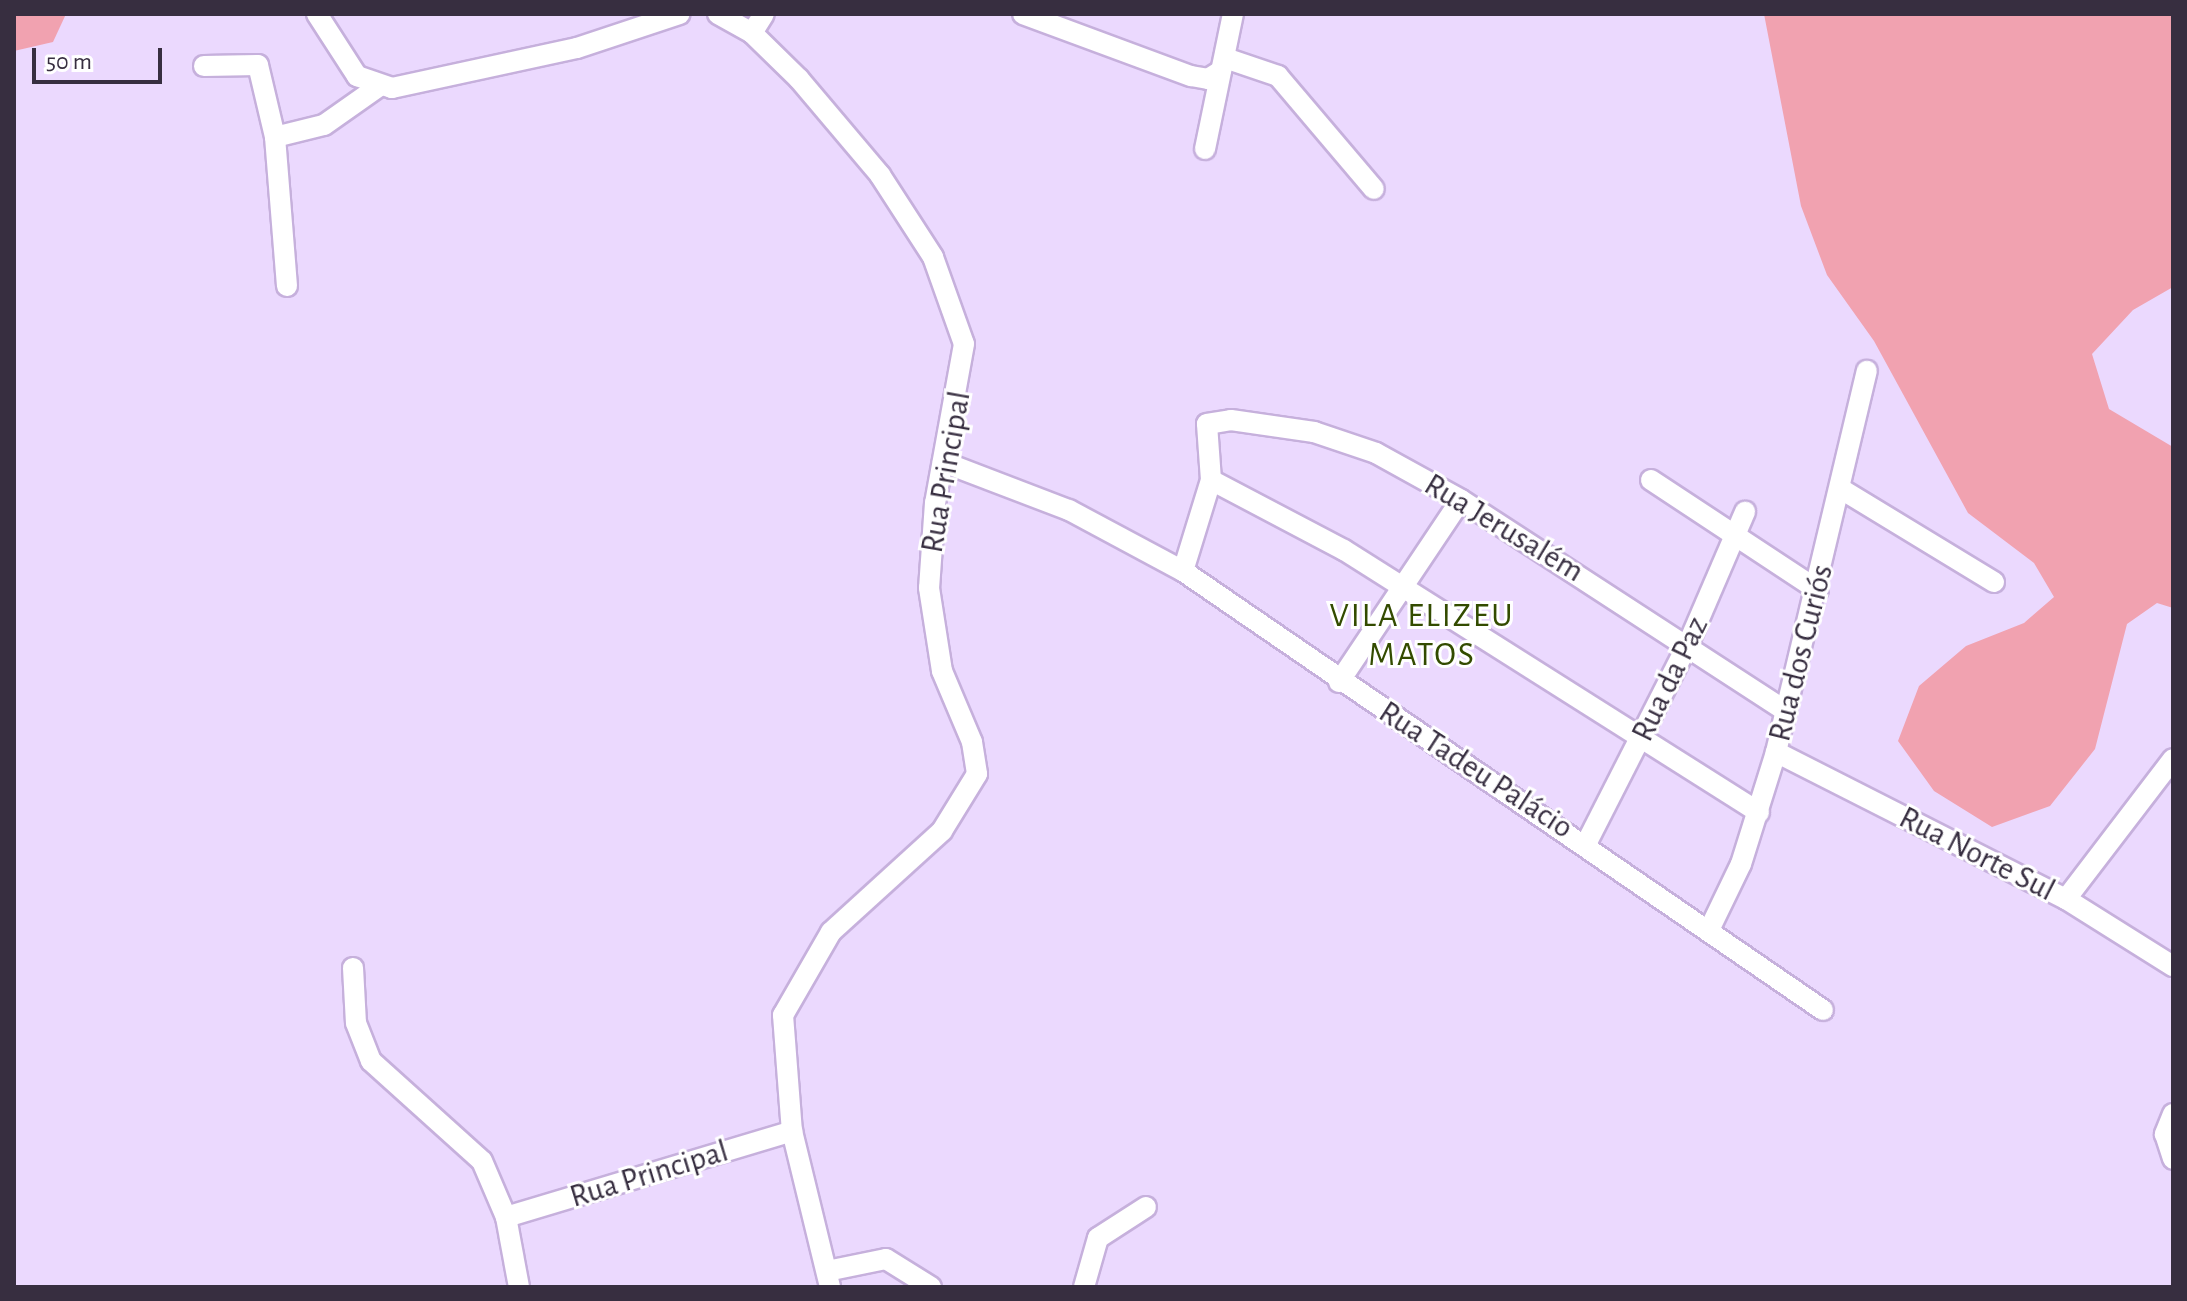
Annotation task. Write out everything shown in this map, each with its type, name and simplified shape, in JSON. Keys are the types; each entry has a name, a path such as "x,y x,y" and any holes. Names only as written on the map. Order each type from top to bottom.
{"street":[{"path":"317,14 357,76 378,87"},
{"path":"275,137 324,125 378,87 577,48 679,14"},
{"name":"Rua Principal","path":"718,14 752,33 880,175 952,299 961,323 962,372 929,545 933,632 977,774 953,818 857,904 798,980 781,1035 792,1131 828,1279"},
{"path":"752,33 764,14"},
{"path":"1023,14 1191,76 1208,79 1225,65"},
{"path":"1205,149 1225,65 1233,14"},
{"path":"204,66 258,65 275,137 287,286"},
{"path":"1225,65 1278,76 1374,189"},
{"name":"Rua dos Curiós","path":"1711,926 1759,812 1776,752 1818,590 1867,371"},
{"name":"Rua Jerusalém","path":"1211,480 1204,437 1216,419 1314,432 1376,453 1461,500 1689,642 1786,711"},
{"name":"Rua Tadeu Palácio","path":"943,462 1069,510 1183,571 1339,682 1711,926 1823,1010"},
{"path":"1183,571 1211,480 1278,511 1759,812"},
{"path":"1651,480 1735,539 1818,590"},
{"path":"1841,489 1994,582"},
{"path":"1339,682 1461,500"},
{"name":"Rua da Paz","path":"1587,842 1689,642 1745,512"},
{"name":"Rua Norte Sul","path":"1776,752 2066,899 2173,966"},
{"path":"2066,899 2173,759"},
{"path":"353,968 356,1023 371,1061 482,1161 506,1217 519,1287"},
{"path":"2170,1156 2173,1114"},
{"name":"Rua Principal","path":"506,1217 792,1131"},
{"path":"1084,1287 1098,1238 1146,1207"},
{"path":"828,1279 886,1259 931,1287"}],"shaded area":[{"path":"14,14 66,14 53,42 14,51"},
{"path":"1764,14 2173,14 2173,287 2133,310 2092,354 2109,409 2173,447 2173,608 2157,603 2127,624 2095,749 2050,806 1992,827 1934,791 1898,741 1919,686 1966,646 2024,623 2054,597 2034,563 1968,513 1874,341 1827,275 1801,206"}],"district":[{"name":"VILA ELIZEU MATOS","path":"1422,636"}]}
